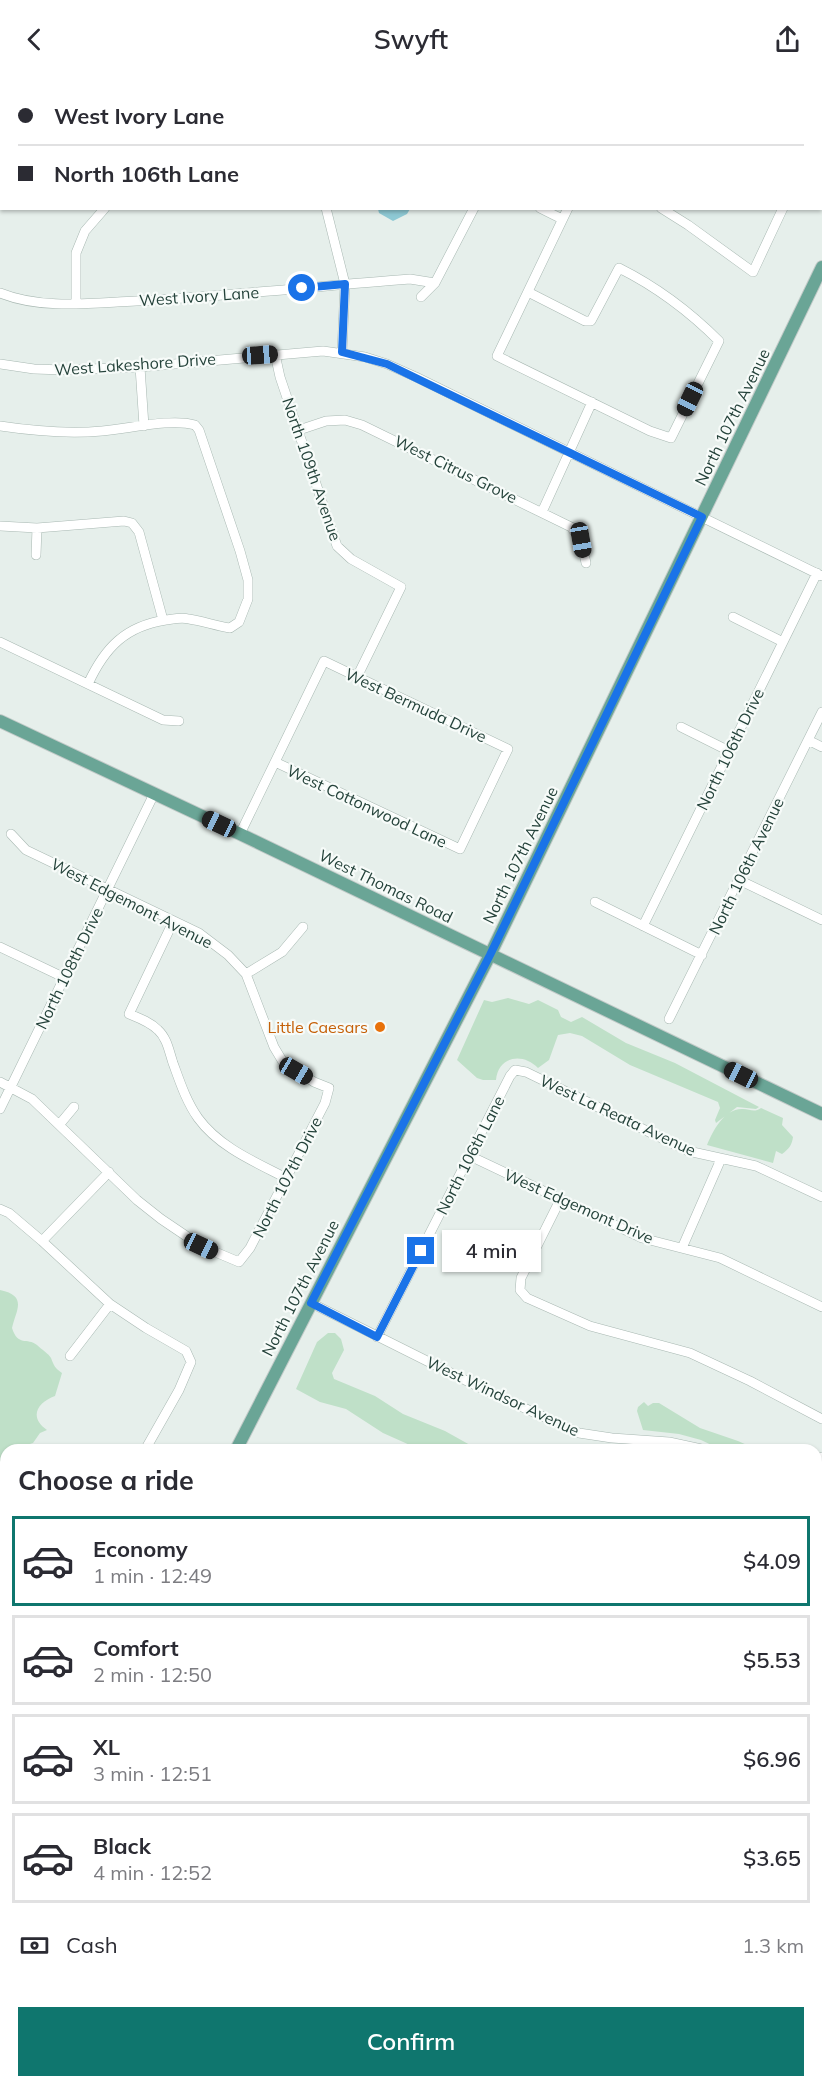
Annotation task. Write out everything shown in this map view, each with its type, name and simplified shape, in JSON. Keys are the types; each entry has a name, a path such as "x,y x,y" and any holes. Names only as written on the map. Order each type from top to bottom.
{"main road":[{"name":"North 107th Avenue","path":"239,1444 490,955 822,267"},
{"name":"West Thomas Road","path":"0,721 822,1114"}],"street":[{"path":"76,304 76,253 85,231 103,210"},
{"path":"326,210 345,284 342,352"},
{"path":"421,297 435,283 473,210"},
{"path":"544,210 562,219"},
{"path":"528,292 585,321 591,321 619,268 647,282 691,314 719,341 672,438 650,431 497,356 567,210"},
{"path":"664,210 753,272 782,210"},
{"name":"West Ivory Lane","path":"0,293 14,298 76,304 174,299 410,279 435,283"},
{"name":"West Lakeshore Drive","path":"0,364 34,369 64,370 140,367 275,354 342,352 387,364 819,574"},
{"name":"North 109th Avenue","path":"275,354 280,377 337,546 351,560 401,587 357,677"},
{"path":"140,367 144,426"},
{"path":"543,512 592,402"},
{"name":"West Citrus Grove","path":"299,430 326,422 345,420 362,424 571,527 581,540 585,563"},
{"path":"0,426 28,430 100,431 187,422 195,424 199,430 248,580 248,599 239,622 230,628 188,618 163,620 133,628 100,660 88,684"},
{"path":"0,526 37,528 124,521 132,523 139,532 163,620"},
{"path":"36,555 37,528"},
{"name":"North 106th Drive","path":"643,926 819,574"},
{"path":"733,617 783,642"},
{"path":"0,642 163,720 179,721"},
{"name":"West Bermuda Drive","path":"275,762 324,661 508,749 460,849"},
{"name":"North 106th Avenue","path":"669,1019 822,712"},
{"path":"681,728 729,751"},
{"path":"808,740 822,747"},
{"path":"240,834 275,762"},
{"name":"West Cottonwood Lane","path":"275,762 460,849"},
{"name":"North 108th Drive","path":"0,1109 154,794"},
{"name":"West Edgemont Avenue","path":"11,834 26,850 213,942 246,974 274,1047 283,1062 314,1082 329,1088"},
{"path":"739,880 822,920"},
{"path":"595,902 702,955"},
{"path":"173,922 129,1014 158,1030 166,1041 186,1098 199,1119 237,1153 286,1178"},
{"path":"246,974 282,952 303,927"},
{"path":"0,947 64,978"},
{"name":"North 106th Lane","path":"377,1337 515,1070"},
{"name":"West La Reata Avenue","path":"515,1070 526,1072 688,1151 756,1166 822,1197"},
{"path":"0,1082 33,1099 110,1172 42,1241"},
{"name":"North 107th Drive","path":"110,1172 137,1200 180,1233 201,1246 239,1262 250,1248 325,1103 329,1088"},
{"path":"59,1125 74,1107"},
{"name":"West Edgemont Drive","path":"470,1156 642,1238 720,1258 822,1307"},
{"path":"682,1248 721,1159"},
{"path":"560,1200 521,1278 520,1290 527,1298 590,1326 690,1353 822,1419"},
{"path":"0,1209 9,1213 42,1241 110,1304 146,1329 186,1352 191,1362 179,1390 148,1444"},
{"name":"West Windsor Avenue","path":"311,1303 579,1433 678,1444"},
{"path":"70,1356 110,1304"}],"green space":[{"path":"508,998 529,1004 538,1000 558,1010 561,1017 571,1022 582,1017 626,1043 675,1063 759,1107 756,1109 737,1107 716,1123 720,1108 718,1102 630,1065 582,1036 570,1033 558,1035 549,1060 538,1068 525,1060 512,1059 501,1066 496,1080 477,1078 457,1060 484,1000 492,1002"},
{"path":"761,1108 783,1118 782,1125 793,1137 791,1145 782,1154 776,1151 773,1163 707,1145 720,1121 730,1112 743,1109 754,1111"},
{"path":"0,1290 9,1293 17,1300 12,1328 14,1334 20,1340 37,1345 50,1356 55,1367 62,1373 55,1396 44,1402 38,1410 38,1420 47,1430 40,1433 30,1444 0,1444"},
{"path":"328,1333 335,1333 341,1339 344,1350 332,1373 334,1379 375,1396 403,1414 445,1431 468,1444 408,1444 383,1433 346,1409 320,1402 296,1389 317,1342"},
{"path":"644,1402 648,1406 659,1403 700,1428 745,1444 709,1444 679,1434 643,1430 637,1411"}],"water":[{"path":"378,210 409,210 407,214 393,221 379,213"}],"place":[{"name":"Little Caesars","path":"380,1027"}],"route":[{"path":"302,288 345,284 342,352 387,364 702,517 490,955 311,1303 377,1337 421,1251"}]}
